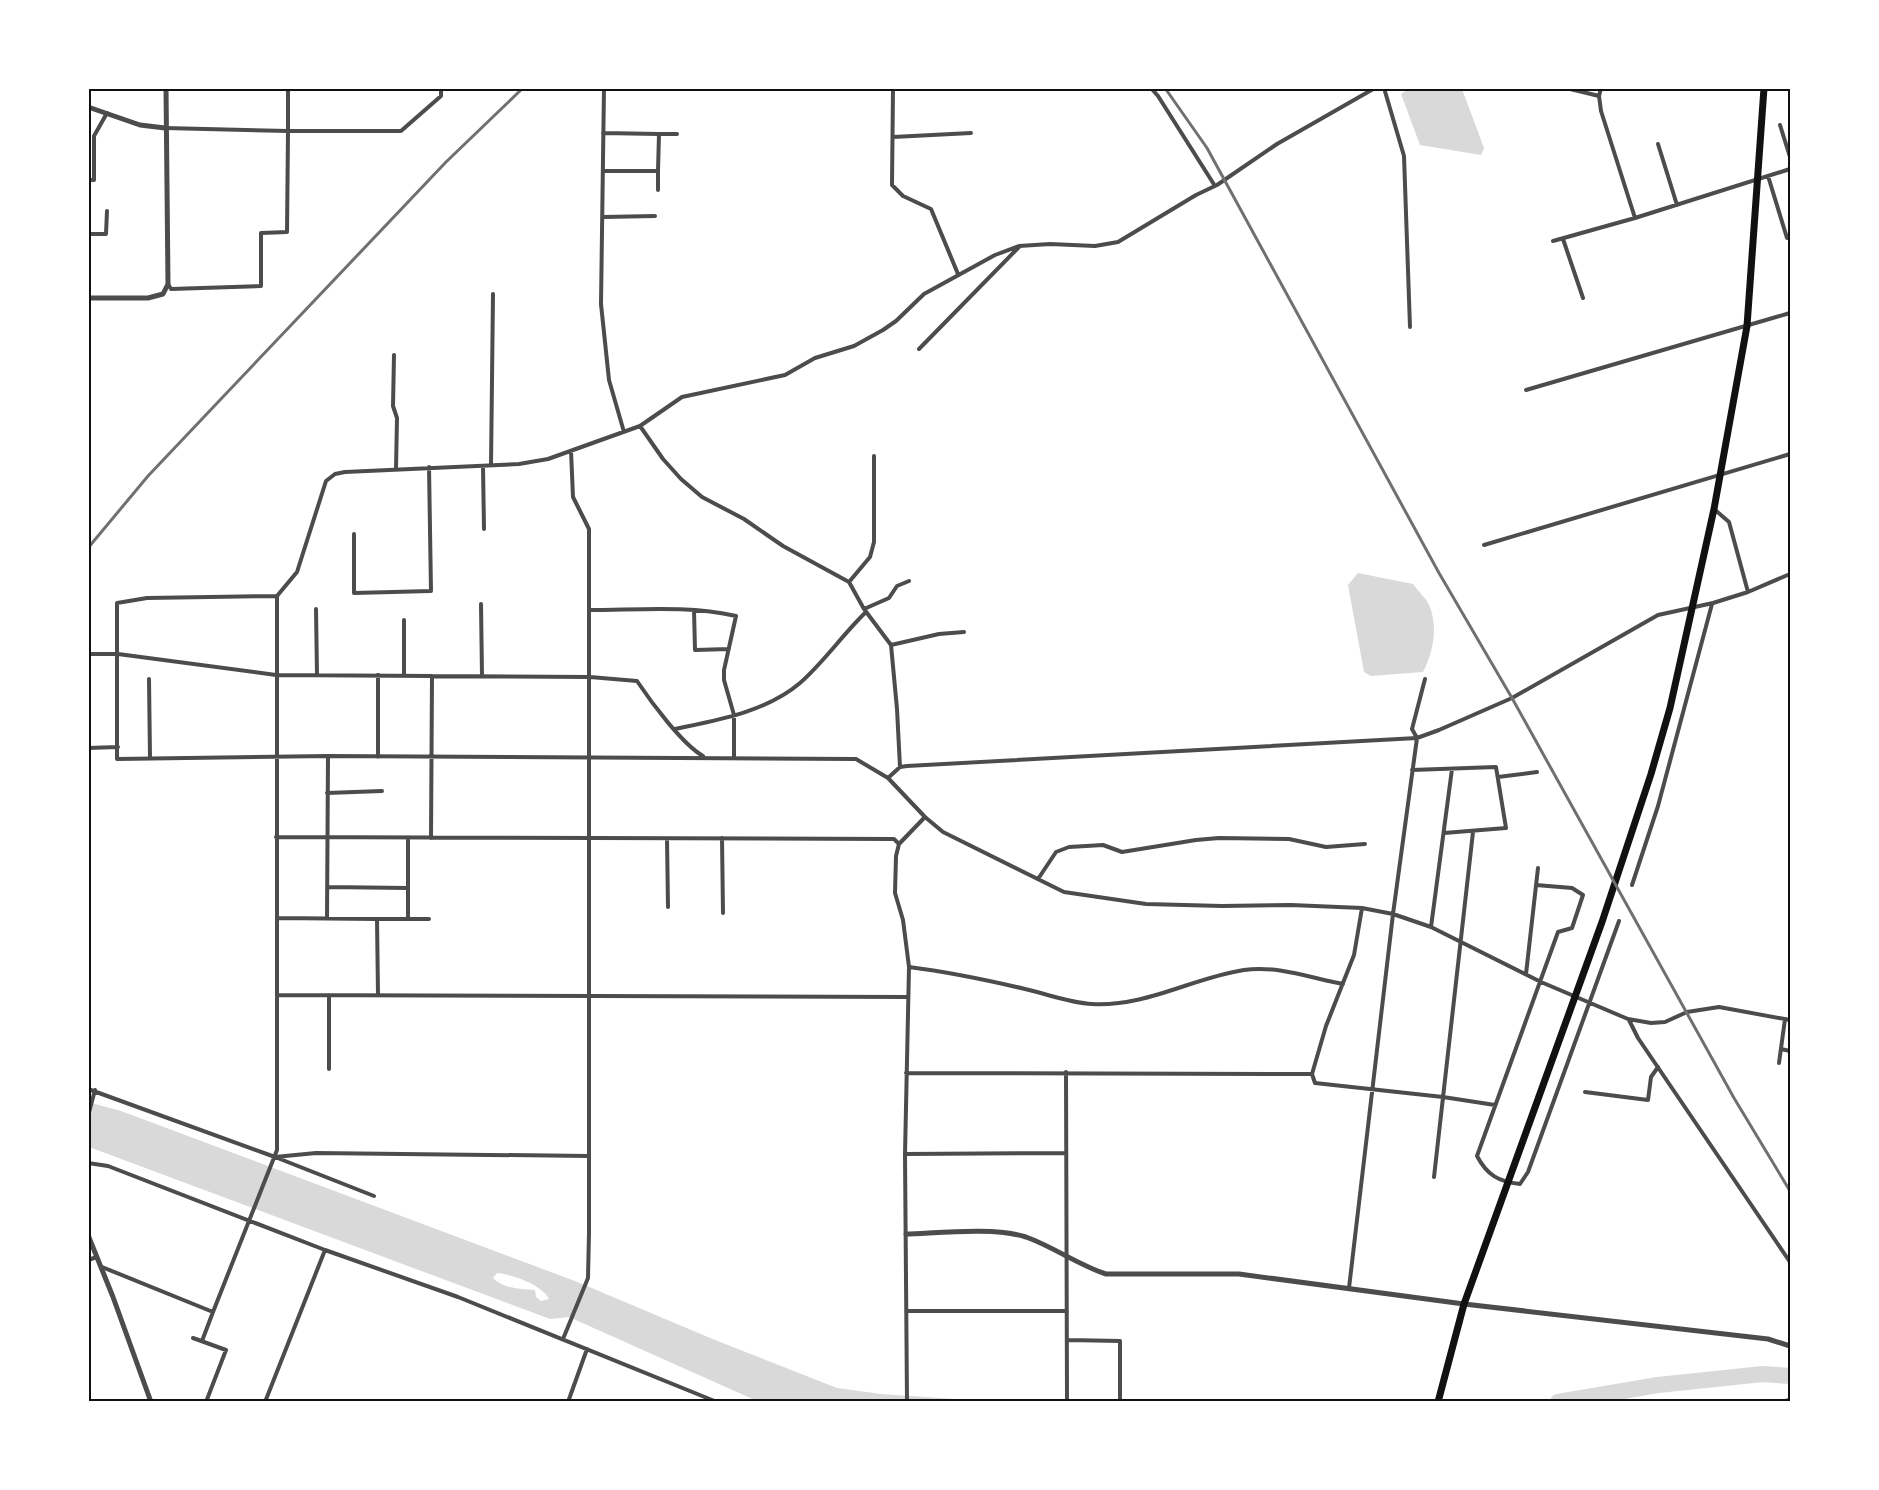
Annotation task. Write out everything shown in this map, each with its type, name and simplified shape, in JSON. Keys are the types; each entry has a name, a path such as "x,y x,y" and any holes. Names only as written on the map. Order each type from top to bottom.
{"highway":[{"path":"1438,1398 1464,1304 1602,922 1651,774 1670,708 1714,509 1747,326 1764,88"}],"street":[{"path":"88,298 148,298 163,294 168,284 166,88"},
{"path":"168,284 171,289 261,286 261,233 287,232 288,88"},
{"path":"88,106 140,125 165,128 401,131 441,96 441,88"},
{"path":"604,88 602,304 609,380 624,432"},
{"path":"893,88 892,185 903,196 931,209 958,274"},
{"path":"1151,88 1215,186"},
{"path":"202,1341 275,1157 278,995 277,596 297,572 326,481 335,474 345,472 519,464 548,459 640,426 682,398 785,375 815,358 854,346 883,330 924,294 995,255 1019,246 1050,244 1095,246 1118,242 1215,186 1277,144 1376,88"},
{"path":"1384,88 1404,156 1410,327"},
{"path":"1566,88 1599,96"},
{"path":"1601,88 1599,96 1601,111 1635,218"},
{"path":"88,180 94,180 94,136 107,113"},
{"path":"1780,125 1791,157"},
{"path":"603,133 677,134"},
{"path":"893,136 971,133"},
{"path":"658,190 659,134"},
{"path":"1658,144 1677,205"},
{"path":"1553,242 1791,169"},
{"path":"604,171 658,171"},
{"path":"1768,176 1787,238"},
{"path":"88,234 106,234 107,211"},
{"path":"603,217 655,216"},
{"path":"1563,239 1583,298"},
{"path":"920,349 1019,246"},
{"path":"491,465 493,294"},
{"path":"1526,390 1791,313"},
{"path":"394,355 393,406 397,418 396,469"},
{"path":"640,426 663,459 681,479 702,496 744,519 783,546 849,582 865,611 891,645 900,767"},
{"path":"563,1339 588,1278 589,529 573,497 571,450"},
{"path":"1484,545 1791,454"},
{"path":"849,582 870,557 874,542 874,456"},
{"path":"483,466 484,529"},
{"path":"354,534 354,593 431,591 429,467"},
{"path":"1714,509 1728,522 1748,592"},
{"path":"888,778 900,767 1417,738 1512,698 1658,615 1713,603 1748,592 1791,574"},
{"path":"675,729 734,715 778,698 799,684 865,611 889,598 897,586 909,581"},
{"path":"277,596 147,598 117,603 117,759 328,756 856,759 888,778 925,817 943,832 1064,892 1146,904 1362,908 1393,914 1431,927 1541,982 1628,1019 1651,1023 1665,1022 1687,1012 1719,1007 1791,1020"},
{"path":"1632,885 1658,806 1713,603"},
{"path":"481,604 482,676"},
{"path":"316,609 316,675"},
{"path":"589,610 694,610 736,616 724,670 724,680 734,715 734,758"},
{"path":"694,610 695,650 729,649"},
{"path":"404,620 404,675"},
{"path":"891,645 939,634 963,632"},
{"path":"88,654 118,654 276,675 590,676 637,681 675,729 695,751 704,757"},
{"path":"378,675 378,756"},
{"path":"431,838 432,676"},
{"path":"149,679 150,758"},
{"path":"1349,1288 1393,914 1417,738 1412,729 1425,679"},
{"path":"88,748 118,747"},
{"path":"327,918 328,756"},
{"path":"1412,770 1496,767 1506,828 1443,833"},
{"path":"1431,927 1452,769"},
{"path":"1498,777 1538,772"},
{"path":"327,793 382,791"},
{"path":"907,1401 906,1073 909,967 903,920 895,893 896,856 899,844 925,817"},
{"path":"1434,1178 1473,831"},
{"path":"276,837 894,839 899,844"},
{"path":"408,838 408,919"},
{"path":"722,838 723,913"},
{"path":"1038,879 1056,852 1069,847 1103,845 1122,852 1219,838 1289,839 1326,847 1365,844"},
{"path":"667,839 668,907"},
{"path":"1526,974 1538,868"},
{"path":"1536,885 1572,888 1583,895 1572,928 1558,932 1477,1156 1485,1171 1507,1183 1520,1184 1528,1172 1619,921"},
{"path":"327,886 408,888"},
{"path":"1362,908 1354,955 1326,1026 1312,1074 1315,1083 1495,1105"},
{"path":"277,918 429,919"},
{"path":"377,919 378,995"},
{"path":"909,967 953,973 1092,1004 1120,1003 1146,998 1245,970 1269,969 1343,984"},
{"path":"278,995 907,997"},
{"path":"329,995 329,1069"},
{"path":"1628,1019 1638,1038 1791,1262"},
{"path":"1779,1063 1785,1019"},
{"path":"1781,1049 1791,1050"},
{"path":"1585,1092 1648,1100 1651,1077 1658,1067"},
{"path":"1066,1072 1067,1399"},
{"path":"906,1073 1312,1074"},
{"path":"88,1089 275,1157 374,1196"},
{"path":"88,1116 95,1090"},
{"path":"275,1157 316,1153 589,1156"},
{"path":"906,1155 1066,1153"},
{"path":"88,1163 108,1166 325,1250 458,1297 717,1401"},
{"path":"906,1234 1005,1232 1026,1237 1066,1255 1087,1268 1106,1274 1239,1274 1464,1304 1768,1339 1791,1346"},
{"path":"88,1235 151,1401"},
{"path":"265,1401 325,1250"},
{"path":"88,1260 97,1257"},
{"path":"102,1267 213,1312"},
{"path":"906,1311 1067,1311"},
{"path":"193,1338 226,1350 206,1401"},
{"path":"1068,1340 1120,1341 1120,1401"},
{"path":"568,1401 587,1349"},
{"path":"1779,1401 1791,1400"}],"shaded area":[{"path":"1410,88 1462,89 1484,148 1481,155 1420,145 1401,94"},
{"path":"1358,573 1413,584 1427,601 1434,623 1434,632 1432,649 1423,672 1371,676 1364,672 1348,585"},
{"path":"88,1102 121,1111 575,1281 837,1388 881,1394 984,1401 757,1401 569,1317 550,1319 89,1147","holes":["387,1228 408,1229 424,1233 440,1245 413,1241","497,1273 534,1285 549,1299 541,1301 536,1297 535,1290 512,1288 497,1282 493,1278"]}],"waterway":[{"path":"371,1221 456,1252"},
{"path":"1558,1402 1658,1385 1763,1374 1790,1376"}],"railway":[{"path":"88,548 148,476 446,162 523,88"},
{"path":"1165,88 1207,148 1439,573 1512,698 1734,1098 1790,1191"}]}
